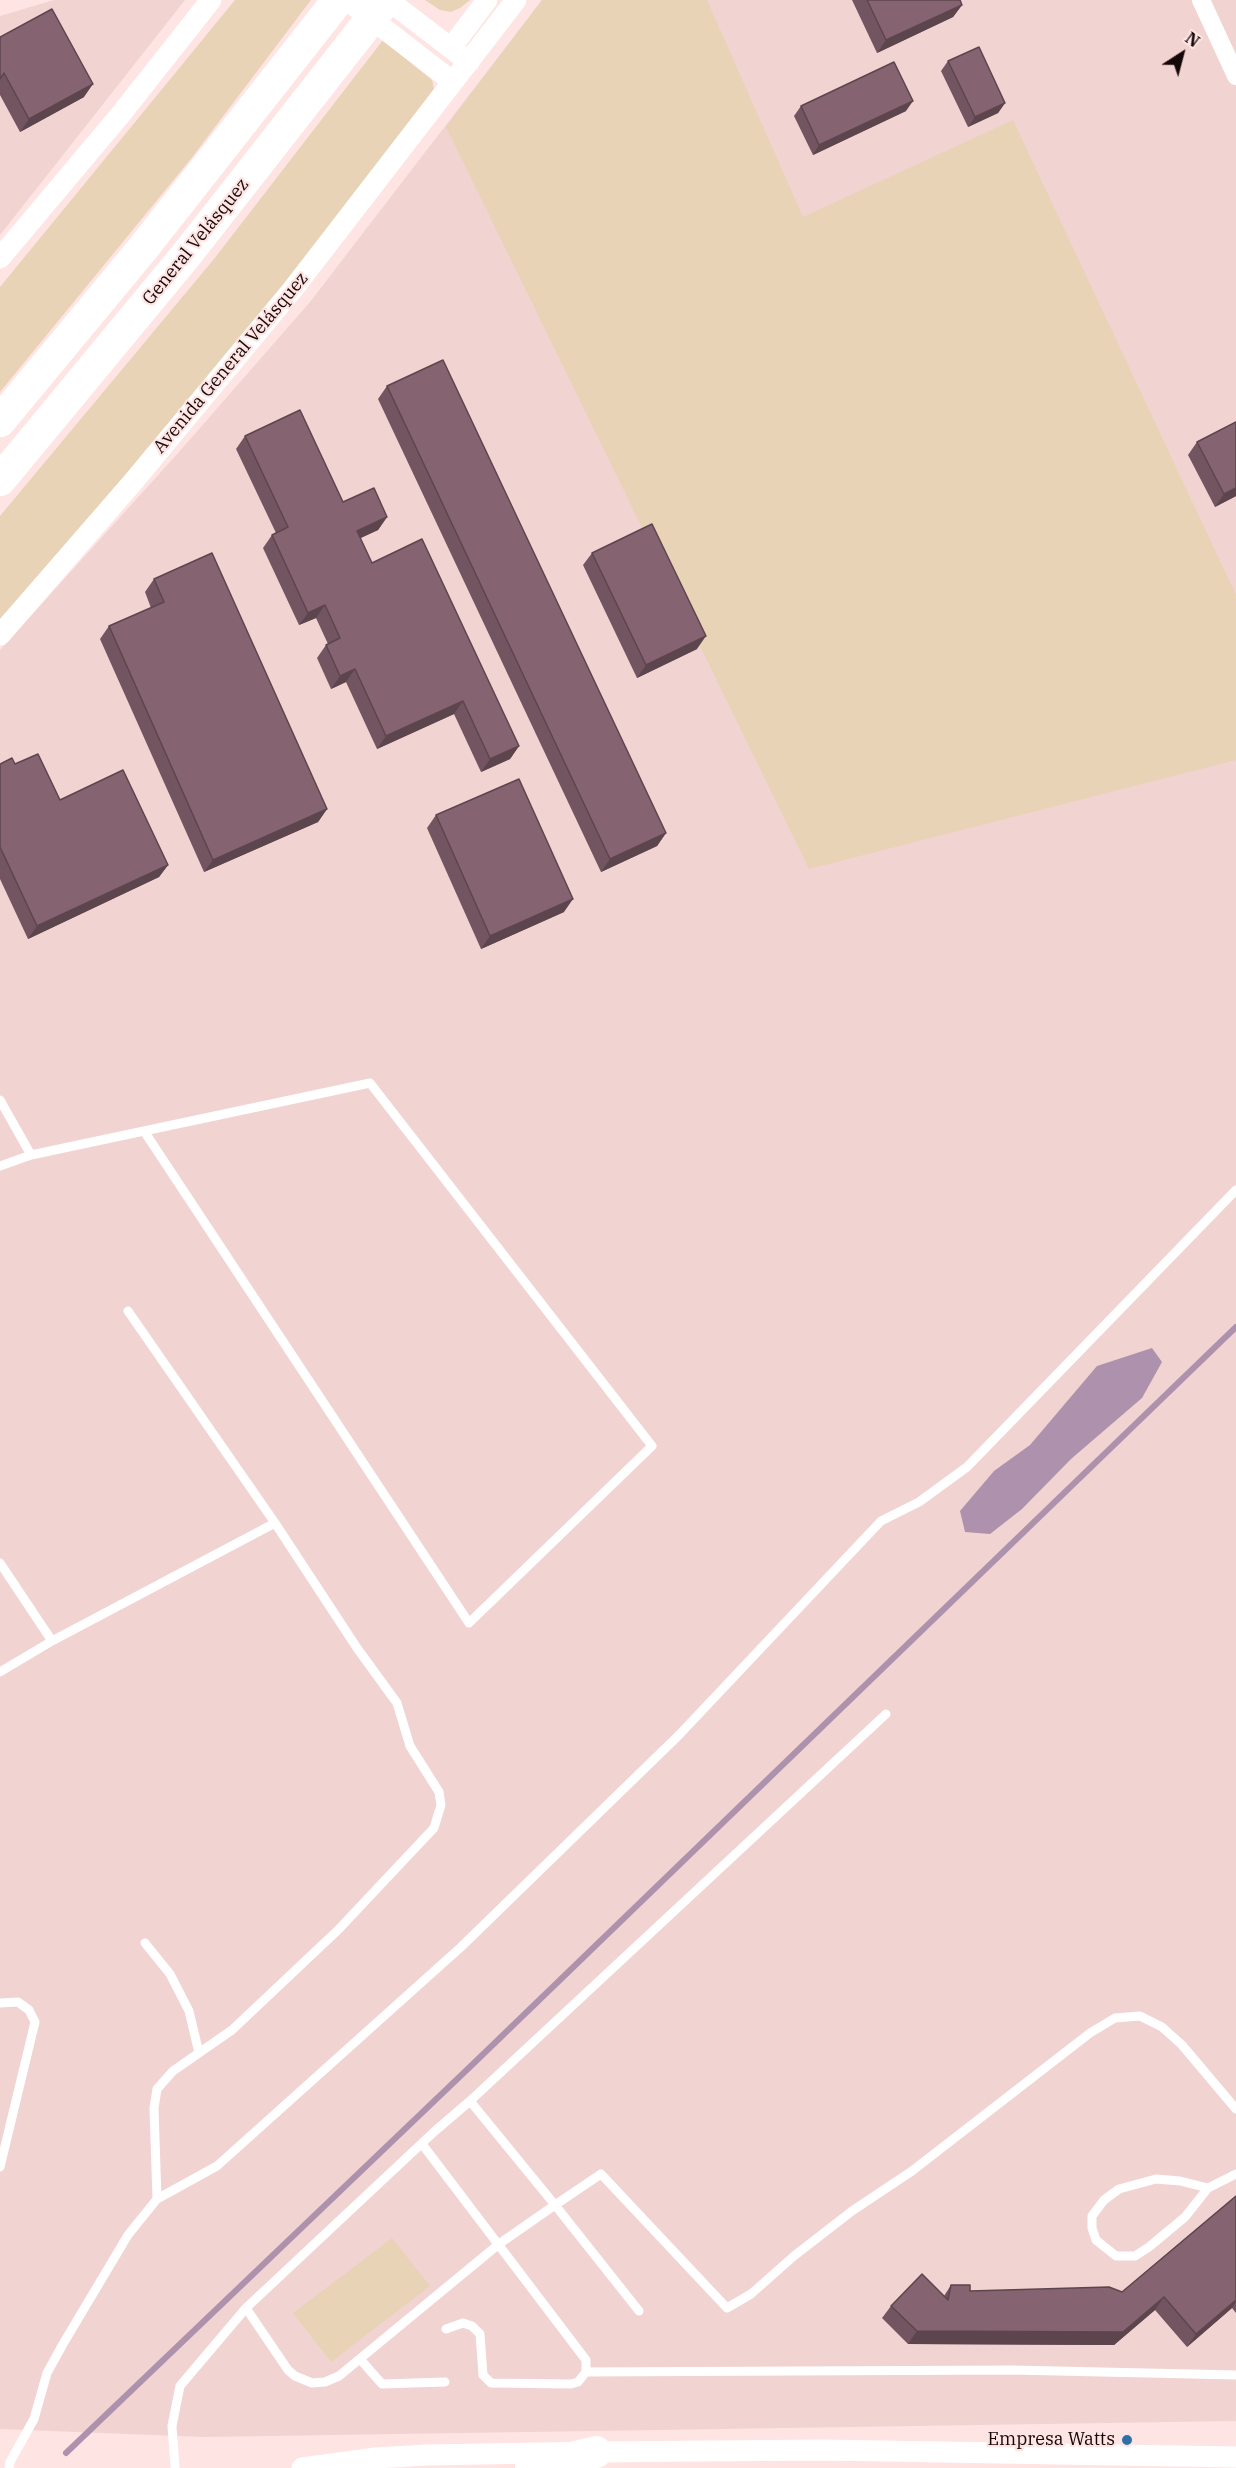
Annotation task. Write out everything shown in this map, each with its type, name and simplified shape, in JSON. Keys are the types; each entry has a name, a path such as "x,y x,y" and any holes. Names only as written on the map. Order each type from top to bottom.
{"highway":[{"name":"General Velásquez","path":"0,480 188,254 387,0"},
{"name":"General Velásquez","path":"0,421 144,247 336,6"},
{"path":"531,2468 596,2452"}],"street":[{"path":"0,258 121,114 210,0"},
{"path":"387,0 469,62"},
{"path":"451,48 487,0"},
{"name":"Avenida General Velásquez","path":"0,635 133,482 293,289 516,0"},
{"path":"1201,0 1236,76"},
{"path":"336,6 453,82"},
{"path":"302,2468 376,2458 426,2455 596,2452 778,2459 1236,2457"}],"lane":[{"path":"0,1166 31,1155 144,1131 370,1083 652,1446 469,1623 144,1131"},
{"path":"0,1100 31,1155"},
{"path":"9,2468 10,2462 34,2419 48,2373 63,2344 128,2235 157,2199 217,2166 461,1947 679,1735 881,1521 919,1502 967,1467 1236,1190"},
{"path":"128,1311 275,1523 357,1648 397,1703 411,1746 439,1792 441,1805 434,1828 338,1930 232,2030 173,2071 157,2089 154,2108 157,2199"},
{"path":"0,1672 52,1641 275,1523"},
{"path":"0,1563 52,1641"},
{"path":"175,2468 172,2426 180,2386 246,2308 886,1714"},
{"path":"145,1943 170,1974 189,2012 199,2053"},
{"path":"0,2003 18,2002 29,2010 35,2022 0,2167"},
{"path":"246,2308 282,2362 295,2376 312,2383 325,2382 339,2376 499,2244 601,2174 727,2308 751,2294 794,2256 852,2211 912,2171 1090,2033 1115,2018 1140,2016 1162,2027 1182,2045 1236,2109"},
{"path":"470,2102 639,2311"},
{"path":"422,2144 586,2360 586,2372 578,2382 571,2384 491,2382 483,2375 480,2334 472,2326 463,2323 446,2329"},
{"path":"1208,2188 1180,2181 1156,2179 1119,2189 1104,2200 1092,2216 1092,2228 1096,2240 1116,2256 1135,2256 1185,2217 1208,2188 1236,2174"},
{"path":"360,2359 382,2384 445,2382"},
{"path":"586,2372 1012,2370 1236,2375"}],"shaded area":[{"path":"54,0 185,0 0,235 0,16"},
{"path":"235,0 311,0 190,160 0,392 0,287"},
{"path":"425,0 470,0 451,12 440,10"},
{"path":"542,0 1236,0 1236,2421 204,2437 0,2429 0,650 179,452 310,302"},
{"path":"542,0 707,0 803,217 1013,120 1236,595 1236,760 809,869 446,127"},
{"path":"383,40 432,80 434,89 256,319 0,621 0,516 214,259"},
{"path":"1152,1348 1162,1362 1142,1398 1071,1459 1022,1509 990,1534 965,1532 960,1511 994,1471 1030,1445 1097,1366"},
{"path":"392,2238 430,2286 331,2362 293,2313"}],"building":[{"path":"867,0 960,0 962,5 886,40"},
{"path":"52,9 93,84 29,119 4,73 0,79 0,37"},
{"path":"979,47 1005,103 975,117 948,61"},
{"path":"894,62 913,101 819,145 801,106"},
{"path":"443,360 666,833 610,859 387,386"},
{"path":"300,410 343,502 374,488 387,517 357,531 372,563 422,539 519,746 490,759 463,701 386,736 355,669 340,676 326,645 340,638 325,605 308,613 272,535 288,527 245,436"},
{"path":"1236,422 1236,488 1224,494 1197,442"},
{"path":"652,524 706,636 646,665 592,553"},
{"path":"212,553 327,809 213,860 109,626 164,602 154,579"},
{"path":"38,754 60,800 123,770 168,865 37,926 0,847 0,764 12,758 15,764"},
{"path":"519,779 573,899 490,936 436,815"},
{"path":"1236,2196 1236,2300 1196,2334 1164,2297 1123,2332 917,2331 891,2306 922,2274 948,2300 951,2285 970,2285 970,2291 1109,2287 1122,2292"}],"waterway":[{"path":"66,2453 474,2063 1236,1327"}],"place":[{"name":"Empresa Watts","path":"1127,2440"}]}
